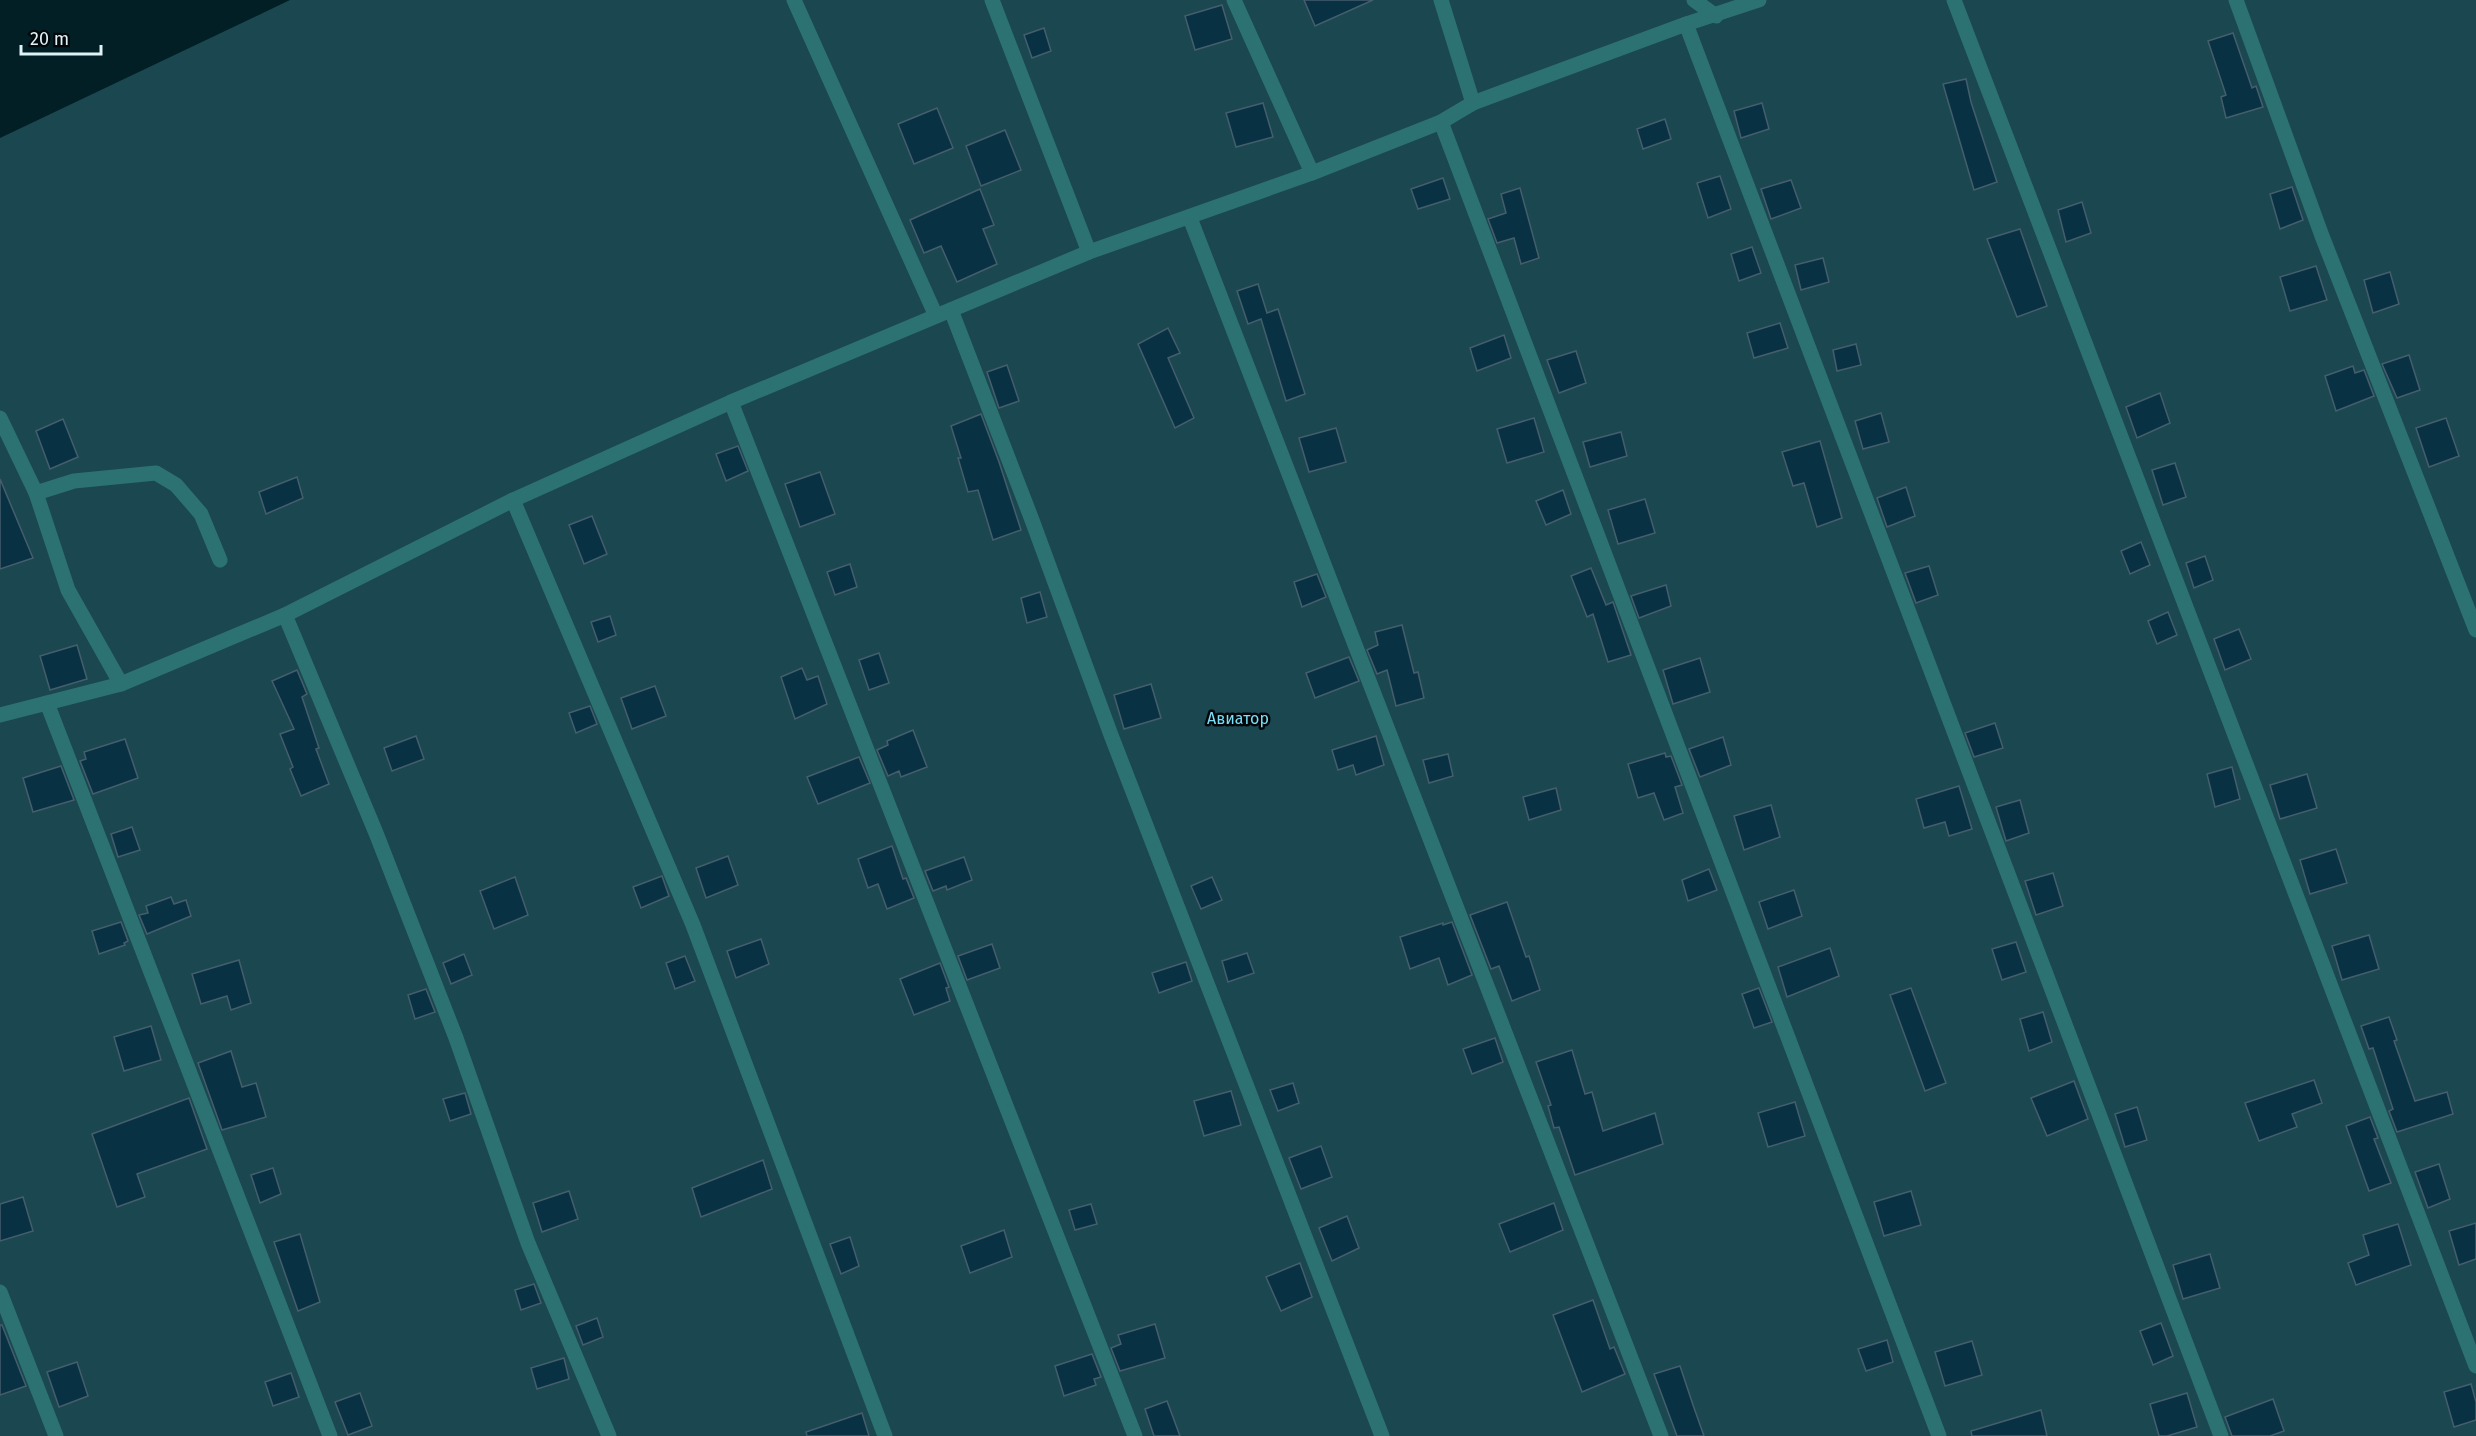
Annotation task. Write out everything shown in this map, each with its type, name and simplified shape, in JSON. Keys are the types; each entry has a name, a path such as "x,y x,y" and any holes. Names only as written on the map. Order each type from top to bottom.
{"street":[{"path":"794,0 944,313 1032,520 1111,735 1382,1436"},
{"path":"992,0 1089,252"},
{"path":"1234,0 1312,173"},
{"path":"1441,0 1473,103"},
{"path":"1694,0 1716,16"},
{"path":"0,715 122,684 285,615 513,500 731,402 1089,252 1312,173 1441,122 1473,103 1686,24 1759,0"},
{"path":"1954,0 2476,1366"},
{"path":"2236,0 2322,236 2476,630"},
{"path":"1686,24 2221,1436"},
{"path":"1441,122 1939,1436"},
{"path":"1190,218 1661,1436"},
{"path":"731,402 1135,1436"},
{"path":"0,418 36,493 68,590 122,684"},
{"path":"36,493 74,481 156,473 176,484 201,514 220,560"},
{"path":"513,500 693,925 885,1436"},
{"path":"285,615 384,855 456,1038 528,1243 609,1436"},
{"path":"47,703 330,1436"},
{"path":"0,1292 56,1436"}],"green space":[{"name":"Авиатор","path":"290,0 2476,0 2476,1436 0,1436 0,138"}],"building":[{"path":"1304,0 1373,0 1315,26"},
{"path":"1222,5 1232,39 1195,50 1185,16"},
{"path":"1044,28 1051,51 1032,58 1024,35"},
{"path":"2233,33 2252,88 2256,86 2263,107 2226,118 2221,97 2226,95 2208,41"},
{"path":"1966,79 1971,102 1997,182 1974,190 1943,84"},
{"path":"1263,103 1273,137 1236,147 1226,113"},
{"path":"1762,103 1769,129 1741,138 1734,111"},
{"path":"937,108 953,148 914,164 898,124"},
{"path":"1665,119 1671,139 1643,149 1637,129"},
{"path":"1005,130 1021,170 981,186 966,146"},
{"path":"1720,176 1731,209 1708,218 1697,183"},
{"path":"1443,178 1450,199 1418,209 1411,189"},
{"path":"1791,180 1801,208 1771,219 1761,189"},
{"path":"2292,187 2303,220 2280,229 2270,194"},
{"path":"1520,188 1539,258 1521,264 1514,238 1497,243 1488,219 1506,213 1501,194"},
{"path":"980,189 994,225 983,229 997,264 957,282 941,246 924,253 910,220"},
{"path":"2082,202 2091,233 2066,242 2058,210"},
{"path":"2020,229 2047,306 2017,317 1987,239"},
{"path":"1752,247 1761,273 1739,281 1731,254"},
{"path":"1823,258 1829,282 1801,290 1795,265"},
{"path":"2316,266 2327,300 2290,311 2280,277"},
{"path":"2390,272 2399,304 2373,313 2364,280"},
{"path":"1258,284 1267,313 1278,309 1305,394 1286,401 1261,319 1248,324 1237,291"},
{"path":"1780,323 1788,348 1754,358 1747,333"},
{"path":"1168,328 1180,353 1168,358 1194,418 1175,428 1138,344"},
{"path":"1504,335 1511,358 1477,371 1470,348"},
{"path":"1856,344 1861,365 1837,371 1833,350"},
{"path":"1576,351 1586,383 1559,393 1547,360"},
{"path":"2409,355 2420,390 2397,398 2382,364"},
{"path":"1007,365 1019,401 999,408 987,372"},
{"path":"2353,366 2355,373 2364,370 2374,396 2336,411 2325,376"},
{"path":"2160,393 2170,423 2137,438 2126,407"},
{"path":"1881,413 1889,442 1863,449 1855,421"},
{"path":"981,414 1021,530 993,540 978,490 968,492 951,426"},
{"path":"1534,418 1544,452 1507,463 1497,429"},
{"path":"2446,418 2459,456 2429,467 2416,428"},
{"path":"63,419 78,457 50,469 36,431"},
{"path":"1336,428 1346,462 1309,472 1299,438"},
{"path":"1621,432 1627,456 1590,467 1583,442"},
{"path":"1820,441 1842,518 1817,527 1804,483 1793,486 1782,452"},
{"path":"738,446 748,471 726,481 716,454"},
{"path":"2175,463 2186,497 2163,505 2152,470"},
{"path":"820,472 835,514 800,527 785,484"},
{"path":"297,477 303,498 266,514 259,492"},
{"path":"0,479 33,558 0,569"},
{"path":"1906,487 1915,516 1887,527 1877,498"},
{"path":"1563,490 1571,514 1546,525 1536,501"},
{"path":"1645,499 1655,533 1618,544 1608,510"},
{"path":"592,516 607,554 584,564 569,525"},
{"path":"2141,542 2150,565 2130,574 2121,551"},
{"path":"2205,556 2213,580 2194,588 2186,563"},
{"path":"850,564 857,587 835,595 827,572"},
{"path":"1929,566 1938,595 1916,603 1905,573"},
{"path":"1591,568 1606,605 1613,602 1631,655 1608,662 1593,614 1587,617 1571,576"},
{"path":"1317,574 1326,597 1302,607 1294,582"},
{"path":"1666,585 1671,606 1639,618 1631,596"},
{"path":"1040,592 1047,617 1027,623 1021,598"},
{"path":"2168,612 2177,635 2157,644 2148,621"},
{"path":"610,616 616,635 598,642 591,622"},
{"path":"1402,625 1414,673 1418,672 1424,698 1396,706 1387,670 1377,674 1367,650 1378,645 1375,632"},
{"path":"2239,629 2251,659 2225,670 2214,639"},
{"path":"77,645 87,679 50,690 40,656"},
{"path":"879,653 889,683 869,690 859,660"},
{"path":"1349,657 1359,681 1315,698 1306,673"},
{"path":"1700,658 1710,692 1673,704 1663,670"},
{"path":"802,668 807,680 818,676 827,704 795,719 781,677"},
{"path":"297,670 307,694 302,697 319,748 316,749 329,784 301,796 280,734 294,729 272,681"},
{"path":"1151,684 1161,718 1124,729 1114,695"},
{"path":"655,686 666,716 632,729 621,698"},
{"path":"590,706 597,724 576,733 569,713"},
{"path":"1995,723 2003,748 1974,757 1965,733"},
{"path":"913,730 927,767 901,777 899,771 888,776 877,750 888,745 887,741"},
{"path":"416,736 424,759 392,771 384,748"},
{"path":"1376,736 1384,765 1356,775 1353,765 1338,770 1332,750"},
{"path":"1723,737 1731,765 1700,777 1689,749"},
{"path":"125,739 138,778 93,794 80,761 86,759 84,752"},
{"path":"1665,753 1666,757 1671,756 1682,785 1675,787 1683,813 1664,820 1654,793 1638,798 1628,764"},
{"path":"1448,754 1453,776 1429,783 1423,760"},
{"path":"859,757 870,783 818,804 807,777"},
{"path":"61,766 74,800 33,812 23,778"},
{"path":"2232,767 2240,799 2215,807 2207,774"},
{"path":"2307,774 2317,808 2280,819 2270,785"},
{"path":"1959,786 1972,829 1949,836 1945,822 1924,828 1916,799"},
{"path":"1556,788 1561,810 1529,820 1523,797"},
{"path":"2020,800 2029,833 2006,841 1996,807"},
{"path":"1771,805 1780,837 1744,850 1734,816"},
{"path":"132,827 140,850 118,857 111,834"},
{"path":"892,846 903,879 906,878 914,898 887,909 878,884 868,888 858,859"},
{"path":"2336,849 2347,883 2310,894 2300,860"},
{"path":"728,856 738,885 706,898 696,868"},
{"path":"964,857 972,880 947,890 946,886 933,891 925,871"},
{"path":"1709,869 1717,890 1688,901 1682,880"},
{"path":"2053,873 2063,906 2036,915 2025,881"},
{"path":"662,876 669,896 641,908 633,887"},
{"path":"515,877 528,915 494,929 480,891"},
{"path":"1212,877 1222,900 1201,909 1191,886"},
{"path":"1794,890 1802,916 1768,929 1759,902"},
{"path":"171,897 174,904 186,900 191,916 147,934 139,915 148,913 146,906"},
{"path":"1507,902 1540,990 1512,1001 1499,966 1491,969 1470,915"},
{"path":"121,922 128,941 124,943 125,945 99,954 92,931"},
{"path":"1452,922 1472,975 1448,985 1439,958 1410,969 1400,937"},
{"path":"2369,935 2379,969 2342,980 2332,946"},
{"path":"761,939 769,964 736,978 727,951"},
{"path":"2016,942 2026,972 2002,980 1992,949"},
{"path":"992,944 1000,968 967,980 958,956"},
{"path":"1830,948 1839,976 1787,997 1778,967"},
{"path":"1247,953 1254,973 1228,982 1222,961"},
{"path":"464,954 472,975 451,984 443,963"},
{"path":"685,956 695,981 675,989 666,963"},
{"path":"239,960 251,1003 231,1010 227,996 201,1004 192,974"},
{"path":"1186,962 1192,981 1159,993 1152,973"},
{"path":"940,963 949,987 946,988 950,1001 914,1015 900,979"},
{"path":"1759,988 1772,1022 1754,1028 1742,994"},
{"path":"1911,988 1946,1083 1925,1091 1890,995"},
{"path":"426,989 435,1012 415,1019 408,995"},
{"path":"2043,1012 2052,1042 2029,1051 2020,1019"},
{"path":"2389,1017 2397,1040 2394,1041 2415,1101 2447,1092 2453,1114 2397,1132 2389,1111 2393,1109 2373,1048 2369,1049 2361,1026"},
{"path":"151,1026 161,1060 124,1071 114,1037"},
{"path":"1495,1038 1503,1062 1472,1074 1463,1049"},
{"path":"1572,1050 1585,1094 1592,1092 1603,1131 1655,1113 1663,1144 1575,1175 1559,1127 1554,1128 1548,1106 1551,1105 1536,1062"},
{"path":"231,1051 242,1087 256,1083 266,1117 222,1130 198,1063"},
{"path":"2314,1080 2322,1103 2292,1114 2297,1127 2259,1141 2245,1103"},
{"path":"2074,1081 2088,1119 2047,1136 2031,1098"},
{"path":"1293,1083 1299,1103 1278,1111 1270,1090"},
{"path":"1231,1091 1241,1125 1204,1136 1194,1101"},
{"path":"465,1093 471,1114 450,1121 443,1099"},
{"path":"189,1098 207,1149 137,1174 145,1197 117,1207 92,1134"},
{"path":"1795,1102 1805,1136 1768,1147 1758,1113"},
{"path":"2137,1107 2147,1140 2125,1147 2115,1114"},
{"path":"2370,1117 2378,1138 2374,1139 2391,1183 2369,1191 2346,1126"},
{"path":"1321,1146 1332,1177 1301,1189 1289,1158"},
{"path":"763,1160 772,1189 701,1217 692,1188"},
{"path":"2439,1164 2450,1199 2428,1208 2415,1172"},
{"path":"273,1168 281,1194 260,1203 251,1175"},
{"path":"569,1191 578,1219 542,1232 533,1203"},
{"path":"1911,1191 1921,1225 1884,1236 1874,1202"},
{"path":"23,1197 33,1231 0,1241 0,1204"},
{"path":"1554,1203 1563,1230 1510,1252 1499,1224"},
{"path":"1091,1204 1097,1224 1075,1230 1069,1210"},
{"path":"1347,1216 1359,1248 1332,1261 1319,1228"},
{"path":"2476,1223 2476,1259 2459,1265 2449,1231"},
{"path":"2398,1224 2411,1265 2356,1285 2348,1263 2369,1255 2363,1235"},
{"path":"1004,1230 1012,1257 970,1273 961,1246"},
{"path":"300,1234 320,1302 298,1311 274,1242"},
{"path":"850,1237 859,1266 841,1274 830,1244"},
{"path":"2210,1254 2220,1288 2183,1299 2173,1265"},
{"path":"1300,1263 1312,1297 1281,1311 1266,1277"},
{"path":"534,1284 541,1303 521,1310 515,1290"},
{"path":"1593,1300 1610,1349 1614,1347 1625,1374 1582,1392 1553,1315"},
{"path":"597,1318 603,1337 583,1345 576,1326"},
{"path":"2161,1323 2173,1356 2153,1365 2140,1331"},
{"path":"1155,1324 1165,1358 1120,1371 1111,1348 1121,1344 1118,1335"},
{"path":"0,1325 2,1325 26,1386 0,1395"},
{"path":"1887,1340 1893,1362 1866,1371 1858,1349"},
{"path":"1972,1341 1982,1375 1945,1386 1935,1352"},
{"path":"1092,1354 1101,1377 1094,1379 1096,1385 1064,1396 1055,1366"},
{"path":"564,1358 569,1379 537,1389 531,1368"},
{"path":"77,1362 88,1396 59,1407 47,1372"},
{"path":"1680,1366 1704,1436 1677,1436 1654,1374"},
{"path":"291,1373 299,1397 273,1406 265,1382"},
{"path":"2471,1384 2476,1402 2476,1420 2454,1427 2444,1392"},
{"path":"360,1393 372,1426 348,1435 335,1402"},
{"path":"2187,1393 2197,1427 2167,1436 2159,1436 2150,1404"},
{"path":"2273,1399 2284,1431 2270,1436 2232,1436 2225,1417"},
{"path":"1167,1401 1180,1436 1154,1436 1145,1409"},
{"path":"2041,1410 2047,1436 1972,1436 1971,1431"},
{"path":"862,1413 869,1436 807,1436 806,1432"}]}
